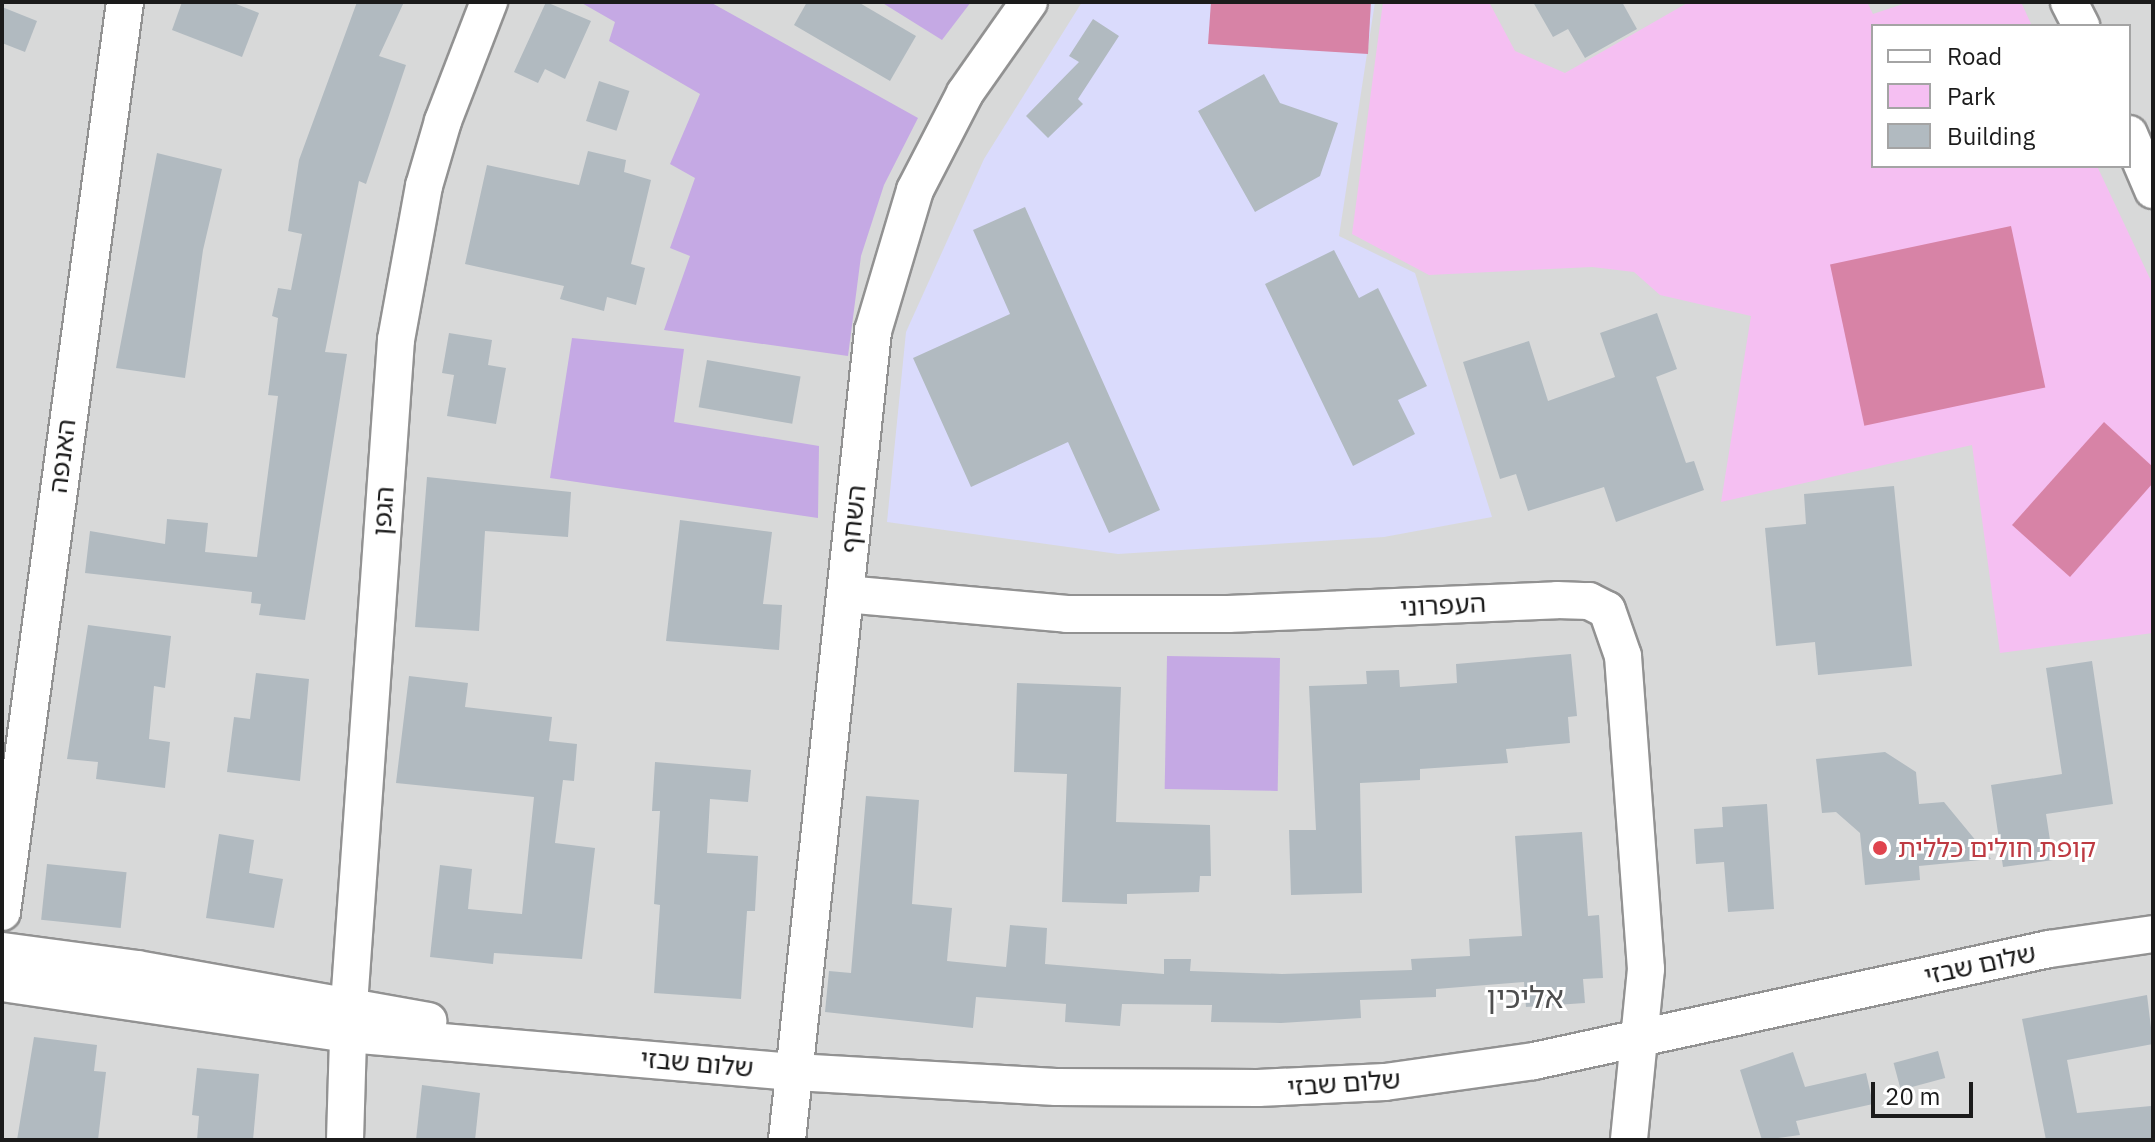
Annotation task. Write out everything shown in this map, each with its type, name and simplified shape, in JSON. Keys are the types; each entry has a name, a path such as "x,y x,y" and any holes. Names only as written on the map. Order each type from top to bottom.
{"street":[{"name":"האנפה","path":"2,912 125,2"},
{"name":"הגפן","path":"345,1140 349,1019 396,340 428,173 489,2"},
{"name":"השחף","path":"787,1140 873,331 891,256 915,190 965,93 1029,2"},
{"path":"2069,2 2080,24"},
{"path":"2131,139 2153,190"},
{"name":"העפרוני","path":"845,594 1083,614 1228,614 1557,600 1589,601 1607,610 1623,656 1642,883 1646,969 1641,1038"},
{"name":"שלום שבזי","path":"2,951 349,1019 547,1049 795,1072 1056,1087 1288,1087 1457,1073 1641,1038 2144,932"},
{"name":"שלום שבזי","path":"2,983 349,1019"},
{"path":"1629,1140 1641,1038"}],"shaded area":[{"name":"אליכין","path":"2,2 2153,2 2153,1140 2,1140"},
{"path":"580,2 710,2 918,118 884,185 861,256 848,356 664,330 690,256 670,248 695,178 670,164 700,94 609,41 615,22"},
{"path":"881,2 971,2 942,40"},
{"path":"1082,2 1375,2 1339,236 1415,273 1492,517 1384,537 1118,554 887,522 906,332 984,159"},
{"path":"1211,2 1371,2 1368,54 1208,44"},
{"path":"2011,226 2045,387 1864,426 1830,264"},
{"path":"572,338 684,349 674,422 819,446 818,518 550,478"},
{"path":"2104,422 2153,467 2153,483 2070,577 2012,525"},
{"path":"1167,656 1280,658 1278,791 1165,789"}],"green space":[{"path":"1383,2 1489,2 1515,51 1565,73 1689,2 1867,2 1873,14 1909,2 2021,2 2031,24 1871,24 1871,168 2098,168 2153,285 2153,633 2000,653 1972,445 1721,502 1751,316 1660,295 1634,272 1592,267 1429,275 1352,234"}],"building":[{"path":"182,2 231,2 259,13 242,57 172,30"},
{"path":"357,2 404,2 379,56 406,65 366,184 359,181 325,352 347,354 305,620 259,615 261,604 251,603 252,592 85,573 90,531 165,544 167,519 208,523 205,552 257,557 278,396 268,395 278,318 272,316 278,288 291,290 302,234 288,231 299,160"},
{"path":"546,2 591,21 565,79 545,69 538,83 514,72"},
{"path":"807,2 858,2 916,36 890,81 794,25"},
{"path":"1533,2 1622,2 1637,29 1585,58 1568,29 1553,37"},
{"path":"2,7 37,21 25,52 2,43"},
{"path":"1093,19 1119,36 1078,99 1083,104 1048,138 1026,116 1079,62 1069,56"},
{"path":"1264,74 1280,103 1338,123 1320,176 1255,212 1198,111"},
{"path":"599,81 629,91 616,131 586,121"},
{"path":"588,151 626,160 624,172 651,180 631,264 645,268 636,305 607,297 604,311 560,299 564,286 465,264 487,165 579,185"},
{"path":"157,153 222,169 203,250 185,378 116,368"},
{"path":"1025,207 1160,510 1109,533 1068,442 971,487 913,358 1010,314 973,230"},
{"path":"1334,250 1359,298 1378,288 1427,386 1398,400 1415,434 1353,466 1265,284"},
{"path":"1657,313 1677,369 1656,377 1686,463 1694,461 1704,490 1616,522 1604,487 1528,511 1516,474 1500,479 1463,362 1529,341 1548,401 1615,377 1600,333"},
{"path":"449,333 492,340 488,365 506,368 496,424 447,416 454,375 442,373"},
{"path":"707,360 801,376 792,424 699,407"},
{"path":"427,477 571,492 568,537 485,531 479,631 415,627"},
{"path":"1894,486 1912,666 1818,675 1815,642 1776,646 1765,528 1806,524 1804,494"},
{"path":"680,520 772,532 763,604 782,605 779,650 666,641"},
{"path":"88,625 171,636 165,688 154,686 149,739 170,742 165,788 96,779 98,762 67,759"},
{"path":"1571,654 1577,716 1568,717 1570,743 1506,749 1508,763 1420,769 1420,780 1360,783 1362,893 1291,895 1289,830 1316,830 1309,686 1367,684 1366,671 1399,670 1400,687 1457,683 1456,664"},
{"path":"2092,661 2113,804 2046,814 2053,860 2003,867 1991,785 2062,774 2046,668"},
{"path":"256,673 309,679 300,781 227,772 234,717 250,719"},
{"path":"409,676 468,683 465,707 552,717 549,741 577,744 574,781 563,780 555,843 595,848 582,959 494,953 493,964 430,957 440,865 472,869 468,909 522,914 534,797 396,783"},
{"path":"1017,683 1121,687 1116,822 1210,825 1211,876 1200,876 1199,892 1127,894 1127,904 1062,902 1067,774 1014,772"},
{"path":"1885,752 1916,772 1919,804 1944,802 1991,859 1919,866 1920,880 1865,885 1860,833 1836,812 1822,813 1816,759"},
{"path":"655,762 751,770 748,802 710,799 707,853 758,856 755,911 747,911 741,999 654,993 660,905 654,904 660,811 652,811"},
{"path":"866,796 919,800 912,904 952,908 947,961 1006,967 1010,925 1047,928 1045,964 1164,974 1164,959 1191,959 1190,971 1282,974 1412,970 1411,959 1470,956 1469,939 1522,936 1515,836 1582,832 1588,916 1599,915 1603,978 1583,979 1585,1003 1526,1007 1524,982 1436,989 1436,997 1360,1000 1361,1018 1281,1023 1211,1022 1212,1005 1122,1004 1120,1026 1065,1022 1066,1004 976,997 973,1028 825,1012 829,971 851,973"},
{"path":"1767,804 1774,909 1728,912 1724,862 1696,864 1694,829 1723,827 1722,807"},
{"path":"219,834 254,840 249,873 283,879 274,928 206,918"},
{"path":"47,864 127,872 121,928 41,920"},
{"path":"2147,995 2153,1044 2067,1060 2077,1113 2151,1106 2153,1140 2046,1140 2022,1019"},
{"path":"34,1037 97,1045 94,1071 106,1072 98,1140 17,1140"},
{"path":"1938,1051 1945,1078 1901,1090 1894,1063"},
{"path":"1793,1052 1805,1087 1866,1073 1873,1104 1796,1121 1800,1135 1762,1140 1740,1070"},
{"path":"197,1068 259,1074 253,1140 197,1140 199,1116 192,1115"},
{"path":"422,1085 480,1093 475,1140 416,1140"}],"place":[{"name":"קופת חולים כללית","path":"1880,848"}],"district":[{"name":"אליכין","path":"1525,997"}]}
